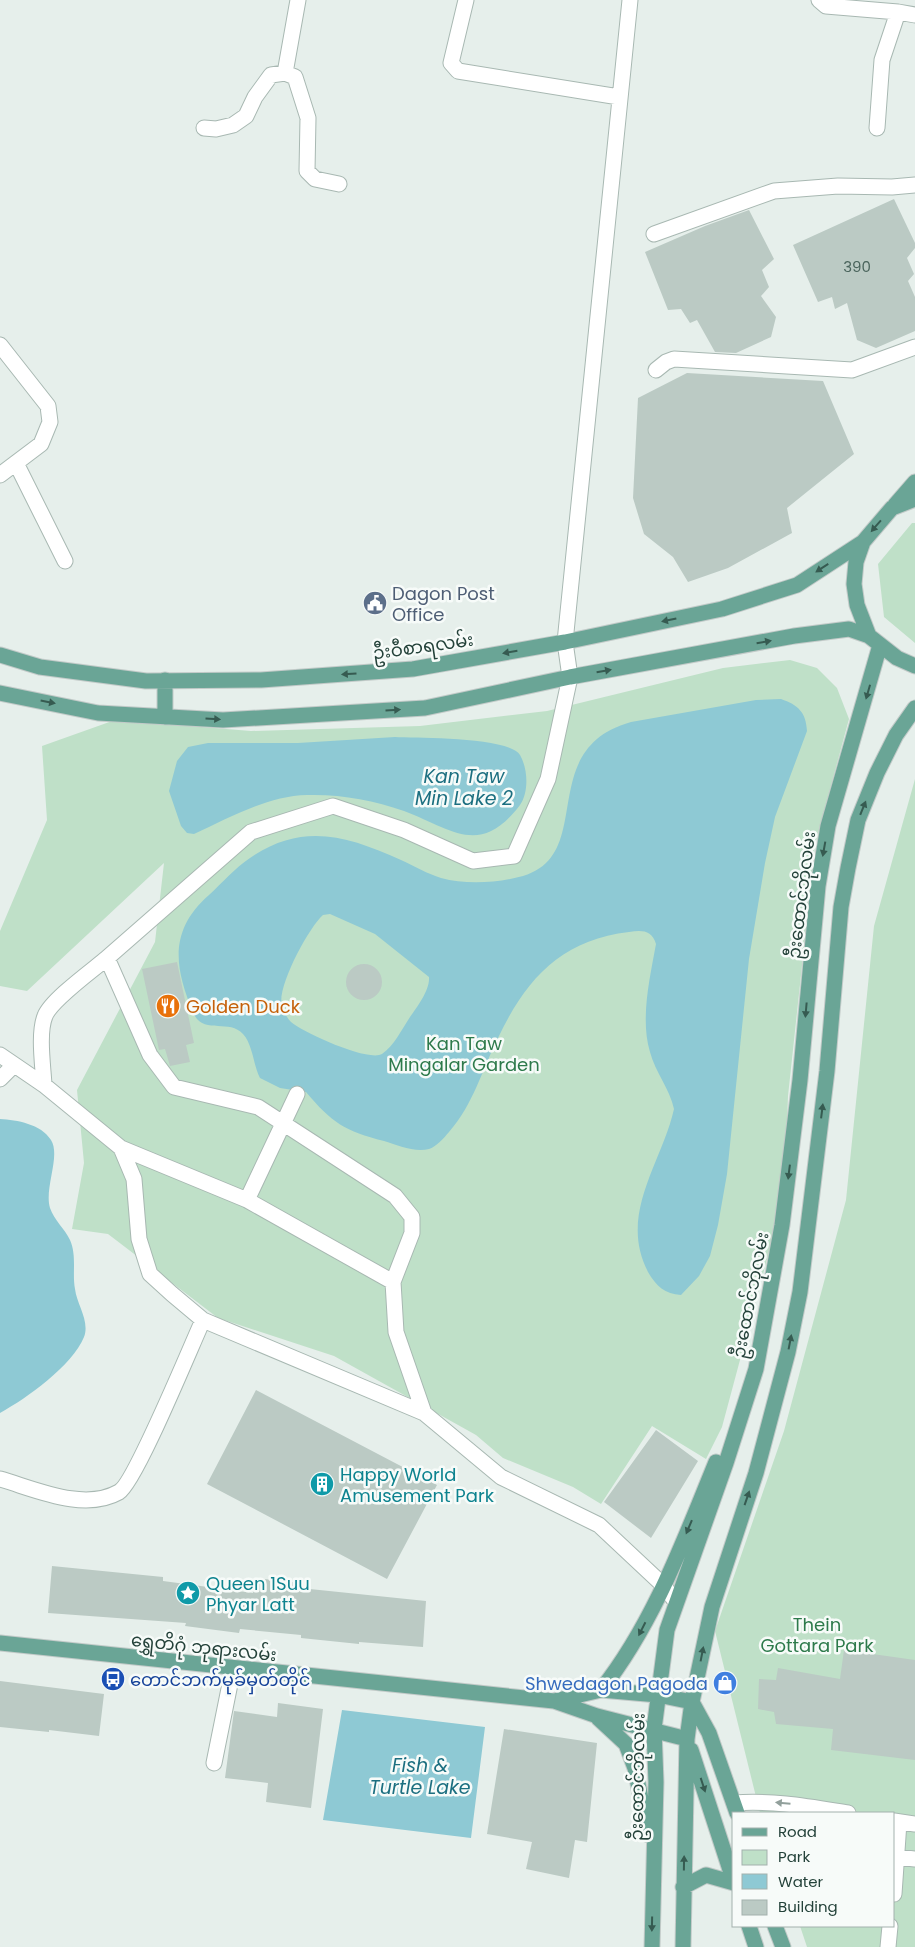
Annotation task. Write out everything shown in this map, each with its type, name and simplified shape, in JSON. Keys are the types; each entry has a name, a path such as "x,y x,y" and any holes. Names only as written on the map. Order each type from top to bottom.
{"main road":[{"path":"875,641 857,605 854,584 856,562 863,542 915,482"},
{"path":"892,508 915,499"},
{"name":"ဦးဝီစာရလမ်း","path":"0,655 40,667 146,681 261,680 413,669 565,642 722,609 797,585 863,542"},
{"path":"0,693 98,713 223,720 425,708 570,677 794,636 849,629 875,641 897,658 915,666"},
{"name":"ဦးထောင်ဘိုလမ်း","path":"652,1947 654,1729 667,1630 726,1463 756,1369 782,1225 800,1080 818,886 828,826 875,641"},
{"path":"165,680 165,717"},
{"path":"683,1947 687,1739 692,1702 712,1607 756,1472 788,1352 800,1292 827,1071 841,907 858,820 877,773 896,735 915,708"},
{"path":"601,1690 636,1640 663,1585 756,1369"},
{"name":"ရွှေတိဂုံ ဘုရားလမ်း","path":"0,1643 233,1669 554,1701 597,1716 654,1729 687,1739"},
{"name":"ရွှေတိဂုံ ဘုရားလမ်း","path":"554,1701 601,1690 658,1695 692,1702"},
{"path":"692,1702 709,1733 736,1808"},
{"path":"597,1716 626,1744 635,1768 654,1866"},
{"path":"687,1739 732,1876"},
{"path":"683,1887 706,1875 732,1882"},
{"path":"749,1927 756,1947"},
{"path":"775,1927 783,1947"}],"street":[{"path":"285,73 298,0"},
{"path":"466,0 451,63 458,71 619,97"},
{"path":"44,1085 42,1037 45,1015 63,996 251,832 333,806 404,830 473,861 514,856 548,779 570,677 565,642 630,0"},
{"path":"819,0 826,6 915,15"},
{"path":"877,128 882,60 898,12"},
{"path":"204,128 216,129 233,125 246,116 255,97 271,75 285,73 295,77 308,118 309,175 315,179 339,184"},
{"path":"654,234 774,191 838,186 915,185"},
{"path":"0,344 48,406 50,422 41,444 0,475"},
{"path":"656,370 666,362 674,359 852,370 915,348"},
{"path":"16,463 65,561"},
{"path":"107,958 150,1055 174,1086 258,1107 284,1122 395,1196 412,1217 412,1233 393,1282 396,1332 424,1413"},
{"path":"0,1055 44,1085 121,1148 247,1200 393,1282"},
{"path":"0,1079 14,1065"},
{"path":"247,1200 297,1094"},
{"path":"121,1148 134,1179 139,1239 150,1274 203,1320 424,1413 501,1478 599,1525 663,1585 676,1602"},
{"path":"0,1479 76,1500 97,1498 120,1492 137,1467 203,1320"},
{"path":"214,1763 233,1669"},
{"path":"736,1808 756,1801 842,1812"},
{"path":"895,1885 898,1857 896,1821 915,1824"},
{"path":"898,1857 915,1859"},
{"path":"888,1947 890,1927"}],"green space":[{"path":"912,523 915,523 915,643 884,617 878,564"},
{"name":"Kan Taw Mingalar Garden","path":"790,660 817,668 837,688 849,719 815,845 788,1096 785,1179 773,1237 722,1427 706,1459 652,1426 601,1504 573,1487 503,1458 476,1435 334,1356 218,1318 108,1234 72,1229 84,1163 77,1090 155,942 164,863 27,991 0,986 0,931 47,820 42,746 115,720 251,731 420,726 547,711 723,668"},
{"name":"Thein Gottara Park","path":"915,779 915,1947 807,1947 800,1927 895,1927 895,1812 760,1812 715,1631 784,1431 846,1200 874,926"}],"water":[{"path":"781,699 792,704 803,714 807,731 775,817 765,863 749,959 727,1174 718,1225 710,1256 699,1276 681,1295 670,1293 658,1285 648,1272 640,1251 638,1230 640,1209 645,1189 674,1109 669,1094 655,1067 647,1039 647,998 656,944 652,936 646,932 638,931 605,936 565,953 548,966 521,998 509,1017 492,1050 471,1099 457,1122 437,1144 432,1148 424,1150 406,1148 349,1129 332,1118 306,1092 280,1088 260,1078 251,1049 243,1034 231,1027 203,1023 197,1019 193,1012 182,980 179,964 181,936 187,922 196,908 234,871 250,858 269,847 307,836 325,836 362,844 441,878 461,882 482,882 523,876 545,864 557,846 564,825 574,777 584,754 602,735 631,722 756,700","holes":["330,914 375,934 429,977 429,982 422,998 390,1047 382,1054 364,1054 322,1039 291,1022 282,1006 281,997 284,986 302,944 323,915"]},
{"name":"Kan Taw Min Lake 2","path":"395,737 442,738 482,742 513,749 520,755 525,767 526,787 523,800 506,821 492,831 478,835 465,835 451,831 404,811 380,804 344,797 319,795 292,796 277,799 235,815 194,834 187,833 181,826 169,791 177,761 188,747 208,743 298,743"},
{"path":"0,1119 14,1120 41,1130 51,1140 54,1147 49,1191 50,1208 54,1217 68,1236 72,1246 75,1289 84,1319 85,1331 78,1348 59,1370 23,1399 0,1413"},
{"name":"Fish & Turtle Lake","path":"342,1710 485,1727 471,1838 323,1820"}],"building":[{"path":"894,199 915,243 915,248 907,258 914,274 908,281 915,297 915,331 876,348 857,340 847,303 835,309 832,297 818,302 793,245"},
{"path":"749,210 774,259 762,270 769,287 761,296 776,317 771,337 736,353 715,352 697,320 690,323 681,309 668,310 645,252 705,226"},
{"path":"687,373 823,381 854,454 787,508 792,533 728,568 688,582 673,557 644,534 633,498 638,398"},
{"name":"Golden Duck","path":"177,962 194,1043 186,1045 190,1062 170,1066 165,1049 159,1050 142,969"},
{"path":"364,964 371,965 377,969 381,975 381,989 377,995 371,999 364,1000 357,999 351,995 347,989 346,982 347,975 351,969 357,965"},
{"name":"Happy World Amusement Park","path":"256,1390 437,1485 387,1579 207,1484"},
{"path":"656,1430 698,1461 651,1538 604,1502"},
{"path":"52,1566 163,1577 163,1581 253,1593 255,1578 301,1583 300,1588 426,1601 423,1647 359,1642 359,1644 301,1638 301,1635 240,1629 239,1633 185,1626 186,1623 48,1613"},
{"path":"844,1650 915,1660 915,1760 831,1750 833,1729 776,1724 774,1712 758,1709 759,1679 776,1680 778,1668 840,1679"},
{"path":"0,1681 104,1694 99,1736 0,1727"},
{"path":"278,1703 323,1709 311,1808 266,1802 268,1783 225,1778 234,1711 277,1717"},
{"path":"504,1729 597,1743 587,1842 575,1840 569,1878 526,1869 532,1842 487,1834"}],"place":[{"name":"Dagon Post Office","path":"375,603"},
{"name":"Golden Duck","path":"168,1006"},
{"name":"Happy World Amusement Park","path":"322,1484"},
{"name":"Queen 1Suu Phyar Latt","path":"188,1593"},
{"name":"တောင်ဘက်မုခ်မှတ်တိုင်","path":"113,1679"},
{"name":"Shwedagon Pagoda","path":"725,1683"}]}
